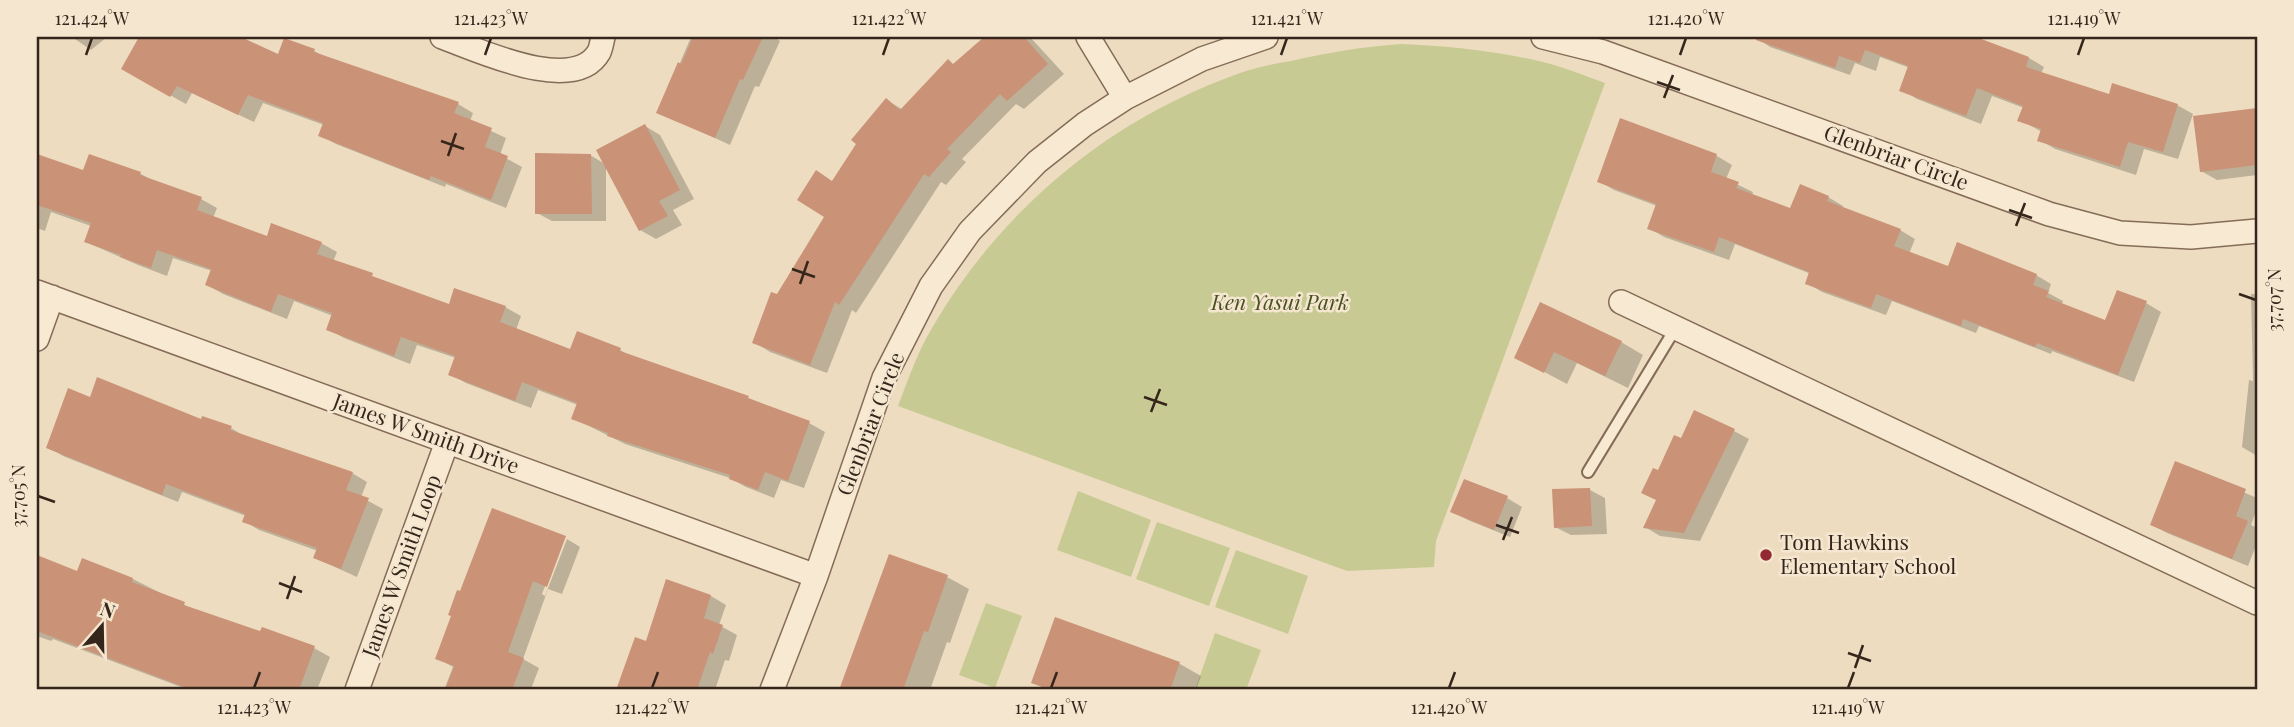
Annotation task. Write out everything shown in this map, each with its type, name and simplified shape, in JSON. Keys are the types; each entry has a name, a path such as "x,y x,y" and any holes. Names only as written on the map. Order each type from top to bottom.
{"street":[{"path":"442,37 532,70 566,71 585,65 598,54 603,37"},
{"path":"1088,37 1125,98"},
{"name":"Glenbriar Circle","path":"772,690 816,576 884,378 931,286 970,231 1037,162 1085,124 1125,98 1202,59 1266,37"},
{"name":"Glenbriar Circle","path":"1543,37 1603,51 2049,214 2120,233 2191,237 2257,231"},
{"path":"37,339 45,294"},
{"name":"James W Smith Drive","path":"45,294 816,576"},
{"path":"1620,302 2257,603"},
{"name":"James W Smith Loop","path":"357,690 447,442"}],"lane":[{"path":"1588,472 1675,329"}],"green space":[{"name":"Ken Yasui Park","path":"1401,44 1526,58 1559,66 1605,83 1436,541 1434,567 1347,571 898,406 927,337 986,250 1021,211 1101,144 1191,93 1246,71 1333,52"},
{"path":"1078,491 1151,520 1131,577 1057,550"},
{"path":"1157,522 1230,548 1209,606 1136,579"},
{"path":"1236,550 1308,576 1288,634 1215,607"},
{"path":"986,603 1022,616 995,688 959,675"},
{"path":"1215,633 1261,650 1246,690 1195,690"}],"building":[{"path":"139,37 241,37 278,54 284,38 315,49 314,52 459,102 454,113 492,128 485,147 508,156 491,200 431,176 429,180 318,136 323,123 248,95 238,115 177,86 170,97 121,69"},
{"path":"693,37 763,37 743,80 740,79 715,138 656,113 678,62 681,64"},
{"path":"984,37 1024,37 1048,64 1007,101 1000,94 947,149 951,152 929,177 924,174 839,305 835,302 810,365 752,343 771,292 777,294 824,217 797,200 816,170 832,181 856,144 851,140 886,98 900,110 948,59 953,64"},
{"path":"1757,37 1976,37 2029,57 2026,67 2109,94 2112,83 2178,104 2163,152 2128,142 2120,167 2037,141 2041,129 2017,121 2023,106 1977,88 1966,116 1899,91 1908,66 1865,50 1860,63 1839,56 1835,68 1756,40"},
{"path":"2257,108 2257,165 2200,172 2193,116"},
{"path":"1620,118 1717,154 1711,172 1739,182 1736,188 1790,208 1800,184 1829,196 1827,201 1901,229 1894,246 1948,266 1957,242 2037,274 2033,285 2049,291 2046,297 2105,320 2117,290 2147,301 2118,375 2037,343 2035,347 1963,319 1961,326 1876,294 1871,308 1805,284 1809,272 1719,237 1714,252 1647,229 1656,204 1597,182"},
{"path":"645,124 680,190 659,201 668,216 639,231 596,150"},
{"path":"535,153 591,154 592,214 535,214"},
{"path":"37,154 83,170 89,154 202,197 197,210 267,236 271,223 322,242 317,254 373,273 372,276 449,304 454,288 506,306 500,322 570,349 577,331 621,348 620,351 749,396 748,398 810,421 788,481 765,472 758,490 729,479 730,475 607,436 608,433 571,419 577,403 522,382 515,401 448,375 455,356 401,337 394,356 326,330 332,313 278,294 271,312 205,285 211,269 157,250 151,268 84,242 91,223 37,205"},
{"path":"1540,302 1622,341 1605,376 1554,352 1544,373 1514,358"},
{"path":"97,377 201,419 202,416 232,426 230,430 353,472 346,490 369,498 341,569 313,558 317,548 242,522 245,514 166,484 162,495 46,448 68,388 90,397"},
{"path":"1694,410 1735,429 1684,533 1643,528 1656,500 1641,493 1653,468 1658,470 1674,435 1681,438"},
{"path":"2175,461 2246,489 2236,516 2248,521 2232,559 2150,525"},
{"path":"1464,479 1508,496 1494,530 1450,512"},
{"path":"1590,488 1592,526 1554,528 1552,489"},
{"path":"492,508 566,536 547,587 533,581 508,652 524,658 512,690 445,690 454,666 435,659 451,616 448,615 457,590 460,591"},
{"path":"889,554 948,575 928,632 924,631 903,690 839,690"},
{"path":"37,555 77,571 82,558 133,578 132,582 185,602 184,605 260,631 262,627 315,646 299,690 192,690 37,631"},
{"path":"666,579 711,595 704,618 723,625 697,690 616,690 635,637 646,641"},
{"path":"1055,617 1180,662 1170,690 1051,690 1031,683"}],"place":[{"name":"Tom Hawkins Elementary School","path":"1766,555"}]}
